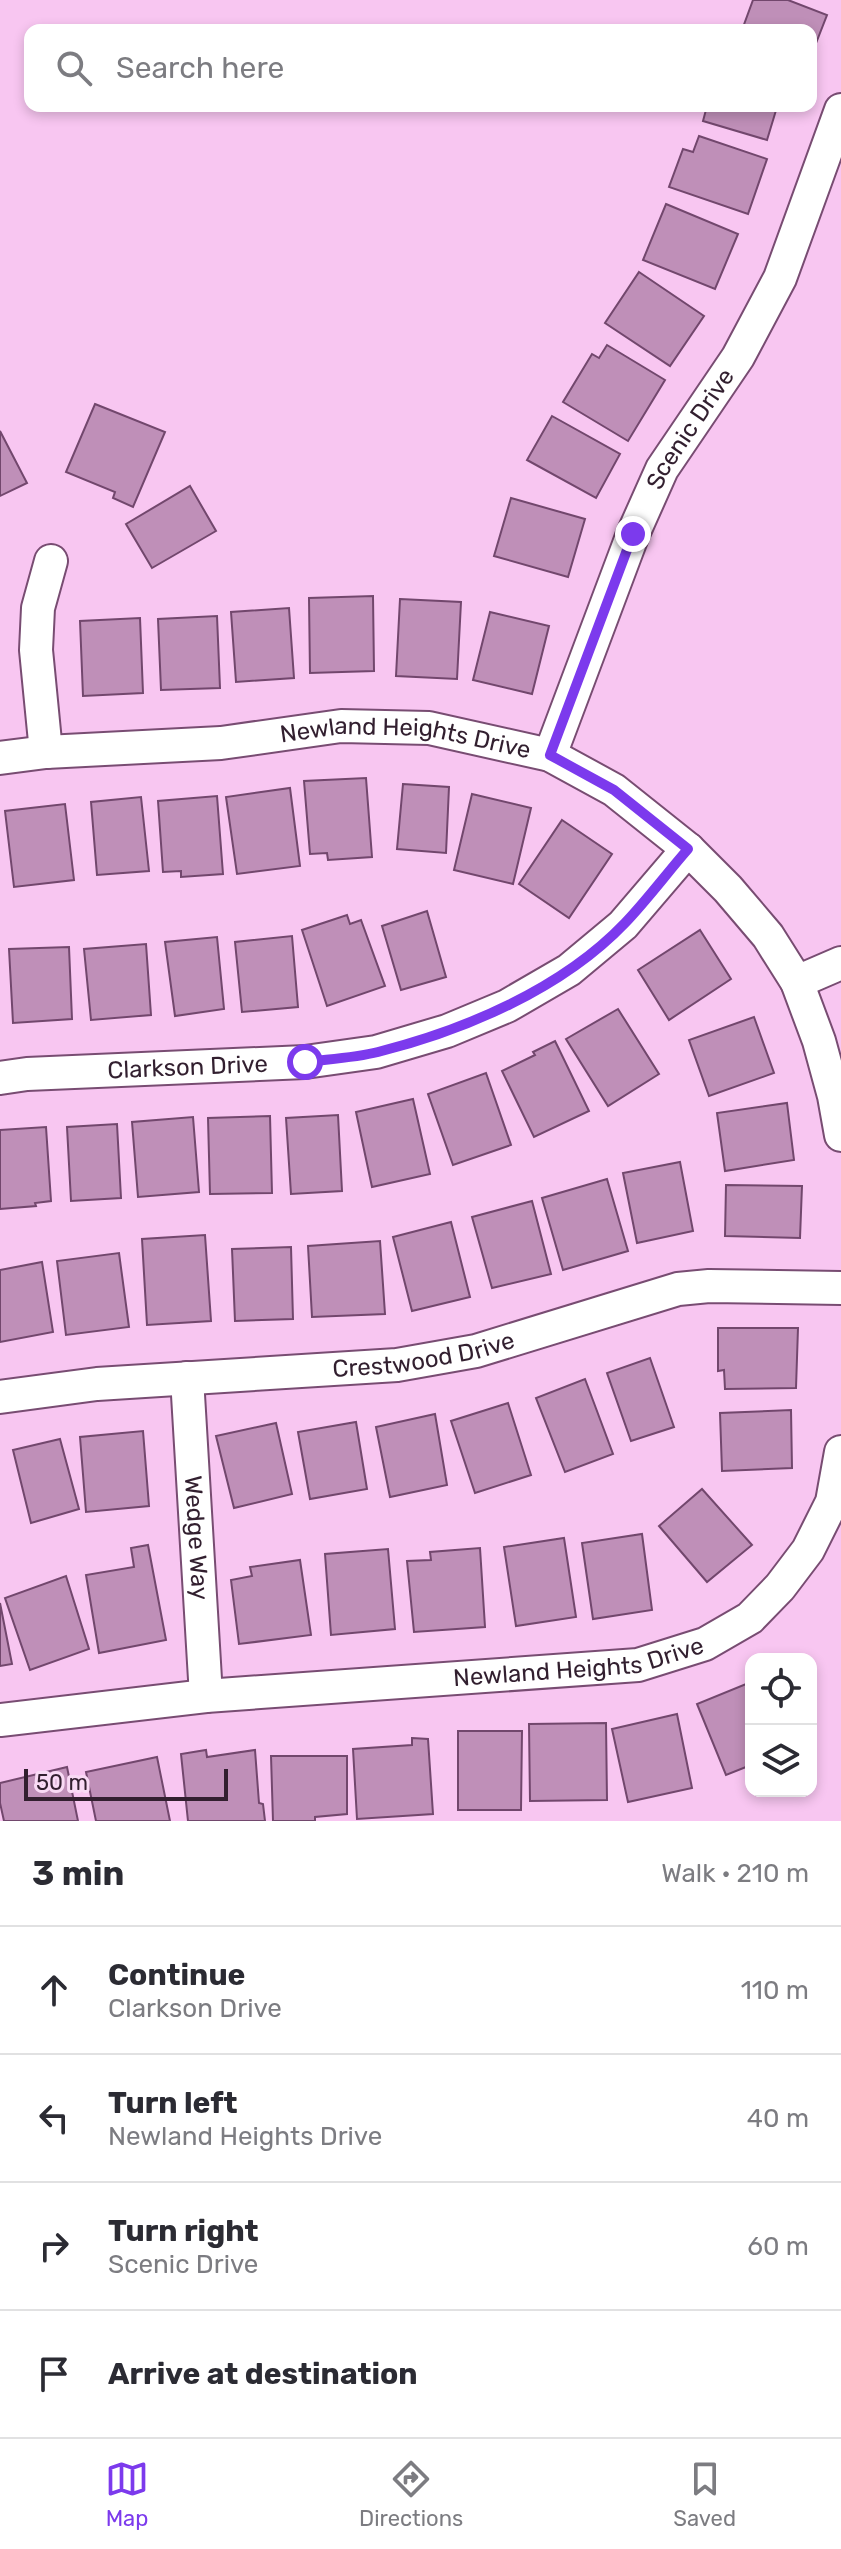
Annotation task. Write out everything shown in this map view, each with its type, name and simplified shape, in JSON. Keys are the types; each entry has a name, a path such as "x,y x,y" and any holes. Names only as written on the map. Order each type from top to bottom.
{"street":[{"name":"Scenic Drive","path":"550,755 633,534 662,469 738,357 780,278 841,110"},
{"path":"46,752 36,650 38,608 51,561"},
{"name":"Newland Heights Drive","path":"0,758 46,752 221,743 341,726 429,728 550,755 614,790 688,849 768,936 797,982 819,1041 841,1135"},
{"name":"Clarkson Drive","path":"0,1078 27,1074 305,1062 376,1052 447,1031 507,1006 569,970 623,925 688,849"},
{"path":"797,982 841,963"},
{"name":"Crestwood Drive","path":"0,1397 97,1384 397,1365 463,1354 537,1334 678,1289 709,1286 841,1288"},
{"name":"Wedge Way","path":"187,1378 206,1696"},
{"name":"Newland Heights Drive","path":"0,1720 206,1696 638,1665 705,1644 750,1618 780,1587 808,1550 832,1502 841,1452"}],"building":[{"path":"753,0 788,0 827,15 817,41 817,24 744,24"},
{"path":"705,112 775,112 767,140 703,121"},
{"path":"699,136 767,159 748,214 669,187 683,149 693,152"},
{"path":"666,204 738,234 715,289 643,260"},
{"path":"639,272 704,316 670,366 605,323"},
{"path":"607,345 665,380 628,441 563,402 592,354 599,358"},
{"path":"95,404 165,432 133,507 113,498 115,492 66,472"},
{"path":"552,416 620,454 596,498 527,460"},
{"path":"0,431 27,483 0,496"},
{"path":"190,486 216,531 152,568 126,524"},
{"path":"511,498 585,519 568,577 494,556"},
{"path":"373,596 374,671 310,673 309,598"},
{"path":"400,599 461,602 457,679 396,676"},
{"path":"289,608 294,678 236,682 231,612"},
{"path":"490,612 549,626 532,694 473,680"},
{"path":"217,616 220,688 161,690 158,619"},
{"path":"140,618 143,693 83,696 80,621"},
{"path":"366,778 372,857 328,860 327,853 310,854 304,781"},
{"path":"403,784 449,787 446,853 397,849"},
{"path":"290,788 300,866 237,874 226,797"},
{"path":"472,794 531,808 513,884 454,870"},
{"path":"217,796 223,874 181,877 181,871 163,872 158,801"},
{"path":"141,797 149,871 97,875 91,802"},
{"path":"65,804 74,880 14,887 5,811"},
{"path":"562,820 612,854 569,918 519,884"},
{"path":"427,911 446,977 401,990 382,926"},
{"path":"347,915 350,924 361,920 385,986 327,1006 302,930"},
{"path":"700,930 731,979 669,1020 638,970"},
{"path":"292,936 298,1007 242,1012 235,942"},
{"path":"217,937 224,1009 175,1016 165,942"},
{"path":"146,944 151,1015 91,1020 84,949"},
{"path":"69,947 72,1019 13,1023 9,949"},
{"path":"618,1009 659,1074 608,1106 566,1039"},
{"path":"754,1017 774,1073 709,1096 689,1040"},
{"path":"555,1041 589,1111 534,1137 502,1071"},
{"path":"486,1073 511,1145 453,1165 428,1094"},
{"path":"413,1099 430,1174 372,1187 356,1112"},
{"path":"787,1103 794,1160 725,1171 717,1113"},
{"path":"338,1115 342,1191 291,1194 286,1118"},
{"path":"270,1116 272,1193 210,1194 208,1118"},
{"path":"193,1117 199,1192 138,1197 132,1122"},
{"path":"117,1124 121,1198 71,1201 67,1127"},
{"path":"46,1127 51,1201 35,1203 36,1206 0,1209 0,1130"},
{"path":"680,1162 693,1231 637,1243 623,1173"},
{"path":"607,1179 628,1251 563,1270 542,1198"},
{"path":"726,1185 802,1186 800,1238 725,1236"},
{"path":"532,1201 551,1274 492,1288 472,1217"},
{"path":"451,1222 470,1297 412,1311 393,1237"},
{"path":"205,1235 211,1321 147,1325 142,1239"},
{"path":"380,1241 385,1314 312,1317 308,1246"},
{"path":"291,1247 293,1319 235,1321 232,1249"},
{"path":"119,1253 129,1327 66,1335 57,1261"},
{"path":"42,1262 53,1332 0,1342 0,1270"},
{"path":"718,1328 798,1328 796,1388 725,1389 724,1370 718,1371"},
{"path":"650,1358 674,1427 631,1441 607,1373"},
{"path":"585,1379 613,1454 565,1472 536,1398"},
{"path":"508,1403 531,1475 475,1493 451,1421"},
{"path":"791,1410 792,1468 722,1471 720,1413"},
{"path":"435,1414 447,1485 390,1497 376,1427"},
{"path":"356,1422 367,1489 310,1499 298,1432"},
{"path":"276,1423 292,1494 234,1508 216,1436"},
{"path":"143,1431 149,1506 86,1512 80,1437"},
{"path":"60,1439 79,1509 31,1523 13,1450"},
{"path":"702,1489 752,1545 707,1582 659,1526"},
{"path":"642,1534 652,1610 593,1619 582,1543"},
{"path":"564,1538 576,1617 516,1626 504,1547"},
{"path":"148,1545 166,1640 99,1653 86,1575 134,1567 131,1548"},
{"path":"480,1548 485,1627 414,1632 407,1561 431,1560 430,1552"},
{"path":"388,1549 395,1629 331,1635 325,1554"},
{"path":"300,1560 311,1635 239,1644 231,1580 252,1576 250,1567"},
{"path":"66,1576 89,1649 30,1670 5,1598"},
{"path":"0,1603 12,1664 0,1666"},
{"path":"745,1684 745,1767 726,1775 697,1704"},
{"path":"677,1714 692,1788 628,1802 612,1729"},
{"path":"606,1723 607,1800 530,1801 529,1724"},
{"path":"458,1731 522,1731 521,1810 458,1810"},
{"path":"412,1738 428,1739 433,1814 357,1819 353,1749 412,1745"},
{"path":"206,1750 207,1757 255,1750 259,1803 263,1804 265,1821 188,1821 181,1754"},
{"path":"271,1756 347,1756 347,1814 315,1817 315,1821 273,1821"},
{"path":"157,1757 170,1821 96,1821 86,1772"},
{"path":"67,1767 78,1821 4,1821 0,1783"}],"route":[{"path":"305,1062 376,1052 447,1031 507,1006 569,970 623,925 688,849 614,790 550,755 633,534"}]}
